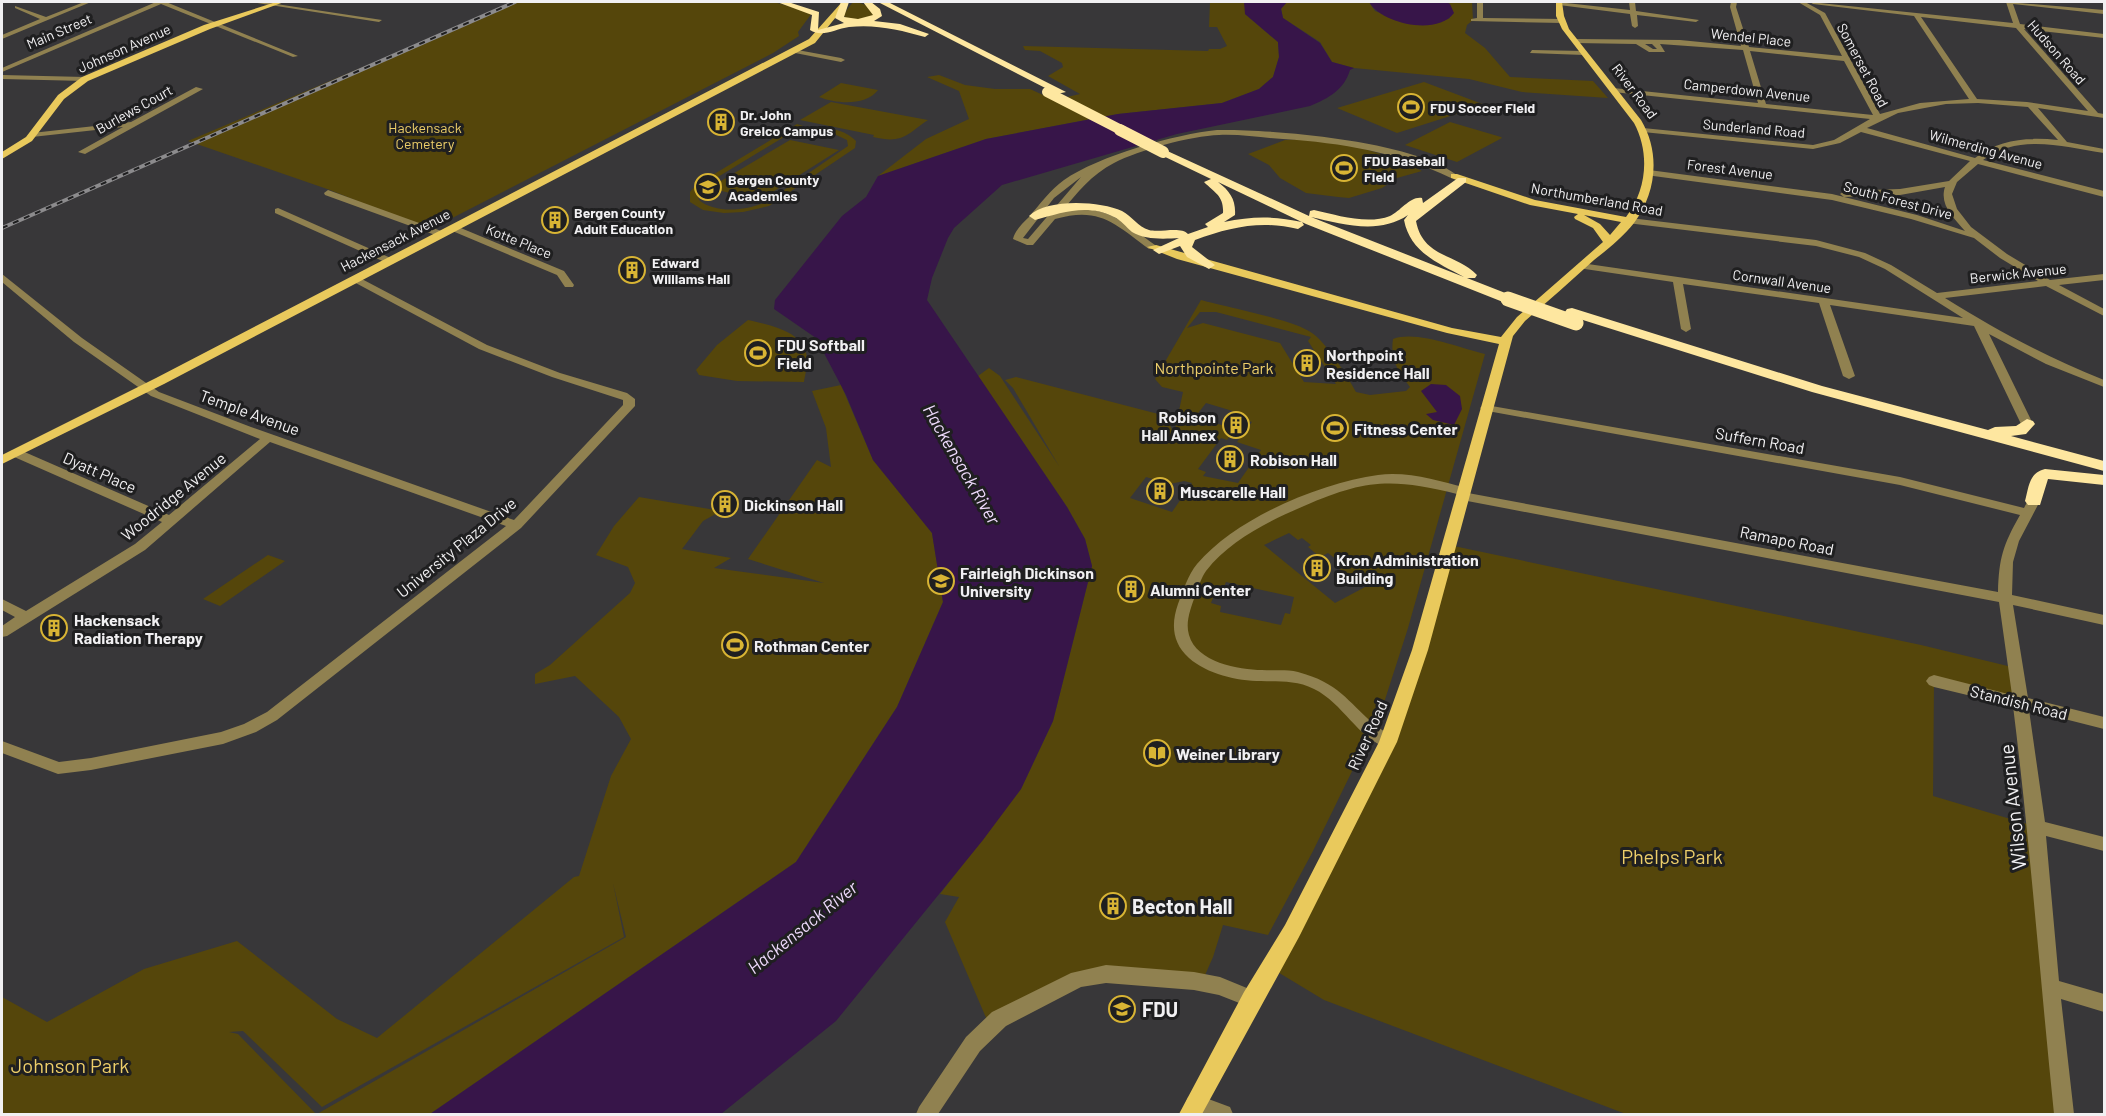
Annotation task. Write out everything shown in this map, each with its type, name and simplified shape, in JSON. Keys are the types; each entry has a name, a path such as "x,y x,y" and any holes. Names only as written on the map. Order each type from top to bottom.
{"highway":[{"path":"781,2 816,14 818,31 844,26 888,24 909,27 944,40"},
{"path":"800,2 810,2"},
{"path":"845,2 839,18 857,22 878,16 877,11 868,2"},
{"path":"868,2 1168,150 1314,214 1477,278"},
{"path":"882,2 969,44 1271,204 1412,263"},
{"path":"915,8 941,27 969,41 969,44"},
{"path":"1035,216 1059,207 1078,207 1117,214 1134,227 1150,234 1186,236 1229,215 1229,200 1219,188 1168,150"},
{"path":"1314,214 1363,222 1387,220 1395,218 1458,178"},
{"path":"1458,178 1410,220 1415,238 1433,255 1512,296"},
{"path":"1069,197 1078,207"},
{"path":"1155,248 1243,219 1278,220 1512,296 1765,383 2104,479"},
{"path":"1186,236 1186,247 1192,255 1209,265"},
{"path":"1574,318 1765,374 2104,466"},
{"path":"1967,430 2020,431 2027,424"},
{"path":"2030,507 2040,476 2045,474 2104,479"}],"main road":[{"name":"Johnson Avenue","path":"2,156 21,145 32,135 61,97 85,79 216,24 281,2"},
{"name":"Hackensack Avenue","path":"2,460 356,279 812,41 835,2"},
{"name":"Hackensack Avenue","path":"818,31 845,2"},
{"name":"River Road","path":"1192,1109 1292,931 1388,742 1412,680 1506,338 1521,319 1630,221 1644,195 1649,145 1643,130 1575,41 1562,21 1559,2"},
{"name":"Northumberland Road","path":"1458,178 1533,203 1566,211 1630,221"},
{"path":"1566,211 1599,227 1608,241"},
{"path":"1155,248 1432,326 1506,338"},
{"path":"1432,326 1506,338"},
{"path":"1459,332 1481,345 1499,362"}],"street":[{"path":"2,37 88,2"},
{"path":"161,2 295,56"},
{"name":"Main Street","path":"2,69 161,2"},
{"path":"253,2 379,20"},
{"path":"1480,2 1476,20 1562,21"},
{"path":"1559,2 1696,20"},
{"path":"1632,2 1635,26"},
{"path":"1734,2 1733,7 1763,106"},
{"name":"Somerset Road","path":"1801,2 1823,14 1878,118"},
{"path":"1813,2 2104,36"},
{"path":"2009,2 2104,12"},
{"name":"Hudson Road","path":"2009,2 2017,25 2095,114"},
{"path":"17,7 46,19"},
{"path":"1916,14 1975,102"},
{"name":"Wendel Place","path":"1575,41 1653,41 1847,59"},
{"name":"Wendel Place","path":"1637,41 1651,51 1664,51 1653,41"},
{"path":"792,51 841,60"},
{"path":"1532,52 1584,53"},
{"path":"2,77 85,79"},
{"name":"Burlews Court","path":"82,152 199,89"},
{"name":"Camperdown Avenue","path":"1613,90 1878,118"},
{"name":"Sunderland Road","path":"1643,130 1803,147 1833,144 1878,118 1923,105 1975,102 2031,105 2104,116"},
{"path":"2031,105 2065,144"},
{"path":"32,135 135,124"},
{"name":"Wilmerding Avenue","path":"1861,129 2103,197"},
{"name":"Northumberland Road","path":"1050,218 1030,243 1021,242 1018,239 1019,234 1071,179 1108,163 1200,134 1227,133 1367,145 1420,159 1458,178"},
{"path":"1808,192 1878,193 1919,190 1949,184 1994,149 2012,144 2065,144 2104,151"},
{"path":"1050,218 1084,180 1108,163"},
{"name":"Forest Avenue","path":"1648,173 1808,192"},
{"name":"South Forest Drive","path":"1949,184 1948,199 1961,221 1979,238 2049,283 2104,313"},
{"name":"South Forest Drive","path":"1808,192 1884,209 1979,238"},
{"path":"328,193 441,234"},
{"path":"278,212 390,261"},
{"path":"1050,218 1072,212 1104,215 1117,221 1136,238 1155,248"},
{"name":"Northumberland Road","path":"1630,221 1831,245 1876,261 2024,350 2104,384"},
{"name":"Kotte Place","path":"453,228 561,273 569,285"},
{"name":"Cornwall Avenue","path":"1581,266 1978,323"},
{"name":"Temple Avenue","path":"2,277 78,340 155,394 516,525"},
{"name":"Berwick Avenue","path":"1935,296 2104,277"},
{"name":"University Plaza Drive","path":"2,747 58,768 91,764 223,738 250,728 272,716 516,525 628,406 629,399 623,395 556,375 483,347 356,279"},
{"path":"1677,279 1686,329"},
{"path":"1823,300 1849,376"},
{"path":"1978,323 2027,424"},
{"name":"Suffern Road","path":"1486,408 2030,507"},
{"name":"Woodridge Avenue","path":"2,632 140,547 269,437"},
{"name":"Dyatt Place","path":"16,453 171,521"},
{"name":"Ramapo Road","path":"1388,742 1361,724 1335,695 1321,685 1294,676 1258,676 1227,670 1200,661 1186,647 1182,638 1180,619 1196,576 1235,536 1255,524 1347,486 1377,479 1405,478 1463,493 2005,598 2104,620"},
{"name":"Wilson Avenue","path":"2030,507 2012,542 2006,562 2005,598 2037,827 2050,987 2064,1114"},
{"path":"2,604 26,617"},
{"name":"Standish Road","path":"1934,681 2104,723"},
{"path":"2037,827 2104,844"},
{"path":"926,1114 973,1044 999,1019 1078,979 1106,974 1194,981 1220,986 1252,999"},
{"path":"2050,987 2104,1003"},
{"path":"1192,1109 1223,1114"}],"green space":[{"name":"Hackensack Cemetery","path":"517,2 774,2 812,13 798,32 799,36 773,53 429,230 330,190 188,141"},
{"path":"853,2 866,6 875,15 859,20 846,18 843,15"},
{"path":"1210,2 1245,2 1245,14 1278,42 1279,57 1273,77 1259,89 1222,103 1118,114 986,139 878,176 926,139 969,119 959,91 927,77 939,75 965,85 995,89 1030,89 1054,100 1080,94 1048,76 1063,67 1062,63 1040,51 1025,50 1023,46 1208,51 1209,49 1220,49 1227,46 1217,27 1209,27"},
{"path":"1287,2 1369,2 1375,11 1403,21 1430,24 1450,18 1450,4 1446,2 1472,2 1473,20 1467,25 1465,33 1485,48 1510,77 1593,81 1608,98 1522,92 1469,79 1354,68 1332,62 1320,42 1283,18 1281,8"},
{"name":"FDU Soccer Field","path":"1424,82 1485,105 1397,133 1337,108"},
{"path":"841,83 878,90 866,99 851,102 819,97"},
{"path":"831,102 928,120 903,137 883,139 873,137 874,135 800,120"},
{"path":"1450,122 1502,138 1457,162 1405,145"},
{"path":"797,124 803,126 797,131 828,128 843,132 856,141 855,148 769,206 743,212 724,213 703,210 690,202 690,192 696,185","holes":["811,132 832,133 847,140 848,146 768,201 752,207 733,210 715,208 699,200 697,194 703,186 784,137"]},
{"path":"790,140 839,150 760,200 709,188"},
{"name":"FDU Baseball Field","path":"1285,140 1321,141 1356,147 1390,157 1422,171 1397,178 1382,188 1349,198 1306,193 1280,178 1269,165 1248,154"},
{"name":"Northpointe Park","path":"1201,300 1291,323 1312,333 1330,352 1356,392 1370,395 1406,391 1410,387 1396,365 1393,339 1426,338 1485,354 1408,628 1381,712 1313,851 1268,935 1223,925 1202,982 1106,974 990,1027 945,922 959,897 940,894 1021,789 1053,721 1092,566 1085,539 1067,507 978,376 989,368 1000,376 1059,466 1013,388 1005,380 1016,377 1166,416 1174,434 1183,392 1162,387 1155,379","holes":["1200,312 1216,312 1311,337 1308,341 1336,384 1304,382 1280,343 1203,323 1187,328","1206,403 1246,415 1244,419 1252,422 1237,442 1261,450 1238,483 1203,476 1206,472 1198,469 1221,438 1227,440 1235,429 1195,417","1146,477 1170,484 1184,481 1192,483 1172,512 1130,498","1289,533 1298,540 1302,538 1311,545 1308,547 1320,557 1328,553 1345,566 1339,570 1352,579 1356,577 1367,586 1335,603 1264,545","1226,582 1294,597 1290,614 1285,613 1281,625 1220,612 1221,606 1211,603 1217,587 1223,589"]},
{"name":"FDU Softball Field","path":"748,320 785,331 800,341 807,358 804,382 737,381 699,375 696,370 717,345"},
{"name":"Johnson Park","path":"841,385 873,460 932,533 943,602 897,707 796,862 430,1114 317,1114 626,937 613,883 624,937 322,1107 243,1031 229,1032 238,1034 316,1114 2,1114 2,997 47,1022 144,969 237,941 337,1019 377,1038 574,877 579,876 611,776 631,739 619,717 575,676 535,684 535,674 550,665 630,593 635,583 628,567 596,555 614,526 639,497 721,511 703,521 682,549 731,558 714,568 824,583 748,559 817,460 831,467 826,428 812,391"},
{"name":"Phelps Park","path":"1449,545 1921,645 2016,668 2021,702 1934,681 1933,796 2037,827 2050,987 2064,1114 1626,1114 1324,1000 1271,968 1388,742"},
{"path":"268,555 285,561 220,606 203,599"}],"water":[{"name":"Hackensack River","path":"1244,2 1287,2 1281,9 1283,18 1320,43 1332,62 1354,68 1350,70 1340,88 1310,106 1177,134 1002,185 954,228 932,278 927,300 1067,507 1085,539 1092,566 1053,721 1021,789 983,840 836,1021 721,1114 430,1114 796,862 897,707 943,602 932,533 873,460 846,395 816,338 774,309 775,300 842,216 866,197 878,176 986,139 1118,114 1222,103 1259,89 1273,77 1279,57 1278,42 1245,14"},
{"path":"1369,2 1446,2 1450,4 1454,13 1446,20 1435,24 1410,24 1385,16"},
{"path":"1431,384 1446,385 1460,396 1462,409 1454,425 1433,420 1426,414 1437,412 1421,391"}],"railway":[{"path":"2,228 515,2"}],"place":[{"name":"FDU Soccer Field","path":"1411,107"},
{"name":"Dr. John Greico Campus","path":"721,122"},
{"name":"FDU Baseball Field","path":"1344,168"},
{"name":"Bergen County Academies","path":"708,187"},
{"name":"Bergen County Adult Education","path":"555,220"},
{"name":"Edward Williams Hall","path":"632,270"},
{"name":"FDU Softball Field","path":"758,353"},
{"name":"Northpoint Residence Hall","path":"1307,363"},
{"name":"Robison Hall Annex","path":"1236,425"},
{"name":"Fitness Center","path":"1335,428"},
{"name":"Robison Hall","path":"1230,459"},
{"name":"Muscarelle Hall","path":"1160,491"},
{"name":"Dickinson Hall","path":"725,504"},
{"name":"Kron Administration Building","path":"1317,568"},
{"name":"Fairleigh Dickinson University","path":"941,581"},
{"name":"Alumni Center","path":"1131,589"},
{"name":"Hackensack Radiation Therapy","path":"54,628"},
{"name":"Rothman Center","path":"735,645"},
{"name":"Weiner Library","path":"1157,753"},
{"name":"Becton Hall","path":"1113,906"},
{"name":"FDU","path":"1122,1009"}]}
